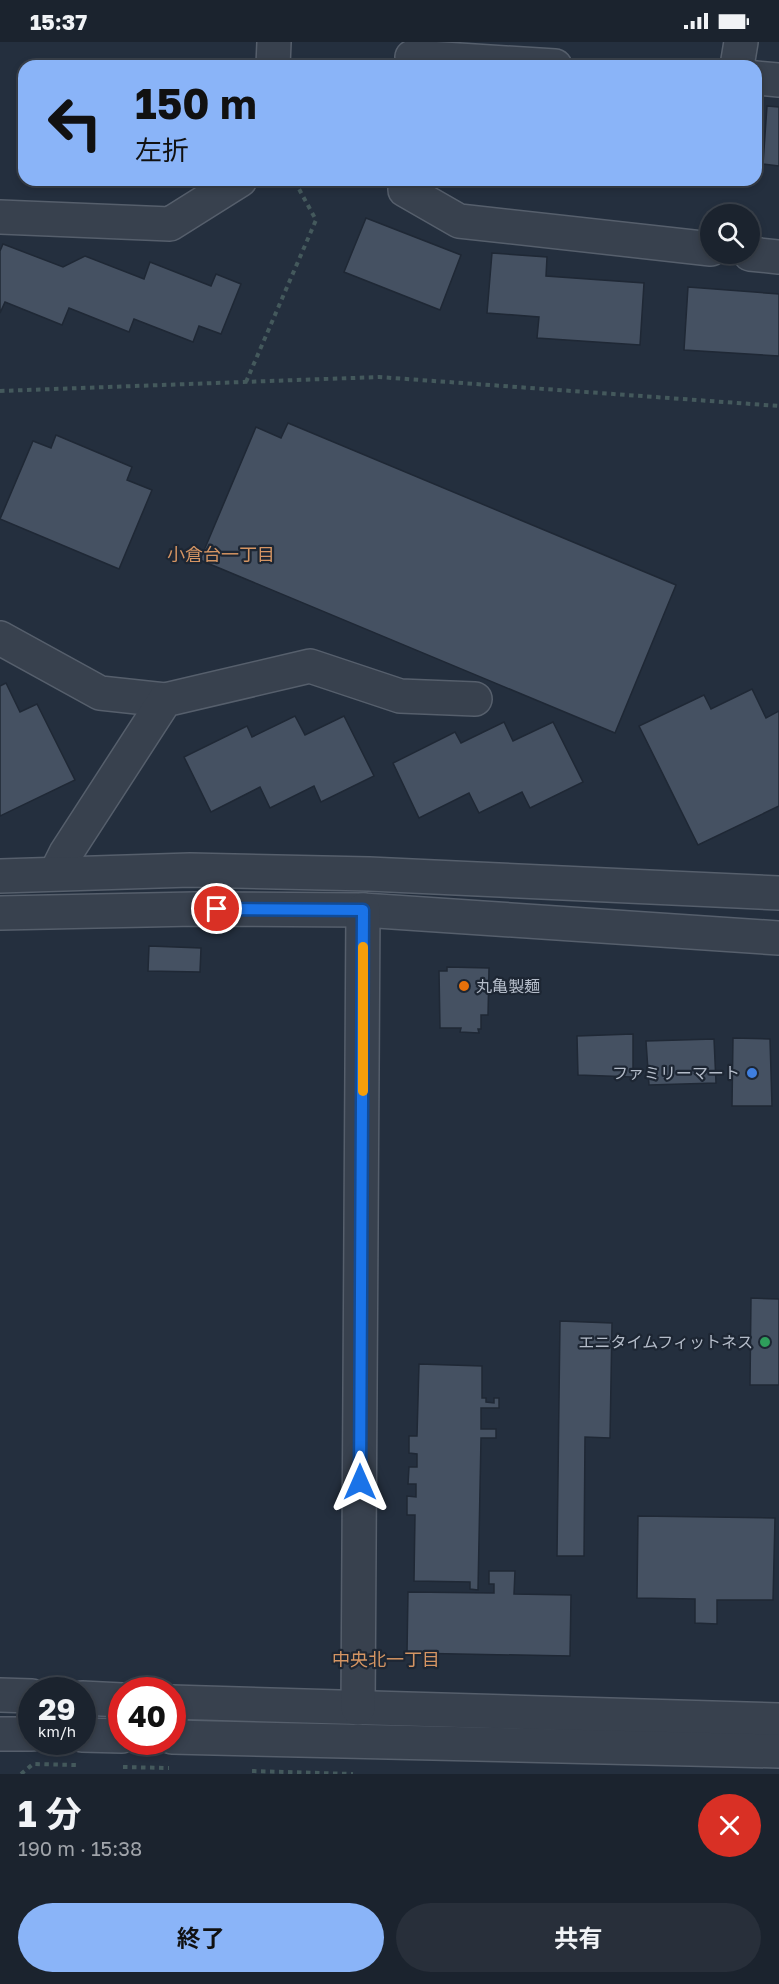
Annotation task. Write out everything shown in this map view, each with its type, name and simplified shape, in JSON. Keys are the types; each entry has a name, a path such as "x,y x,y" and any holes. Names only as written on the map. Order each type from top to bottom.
{"street":[{"path":"273,60 274,42"},
{"path":"738,60 741,42"},
{"path":"412,55 477,60"},
{"path":"762,79 779,80"},
{"path":"0,217 170,224 230,186"},
{"path":"405,186 405,190 459,221 700,248"},
{"path":"760,255 779,257"},
{"path":"0,638 100,693 165,700 310,666 400,696 475,699"},
{"path":"56,873 66,853 165,700"},
{"path":"0,876 190,870 369,874 779,893"},
{"path":"0,913 217,909 363,910 779,938"},
{"path":"358,1708 363,910"},
{"path":"0,1695 18,1696"},
{"path":"186,1702 779,1720"},
{"path":"0,1734 18,1734"},
{"path":"186,1737 779,1751"}],"path":[{"path":"246,382 316,220 298,186"},
{"path":"0,391 379,377 779,406"}],"building":[{"path":"767,106 779,107 779,166 763,164"},
{"path":"366,218 461,255 440,310 344,272"},
{"path":"3,244 63,267 85,256 144,279 150,262 211,286 216,274 241,284 221,334 199,326 193,342 134,319 129,332 69,308 62,325 5,302 0,313 0,251"},
{"path":"492,253 547,257 546,276 644,283 640,345 537,338 539,317 487,313"},
{"path":"688,287 779,294 779,356 684,350"},
{"path":"288,423 676,585 615,733 200,560 256,427 281,438"},
{"path":"56,435 132,467 127,480 152,490 119,569 0,519 33,441 51,448"},
{"path":"6,683 20,712 37,704 75,780 0,816 0,686"},
{"path":"752,689 766,718 779,711 779,806 698,845 639,726 704,695 711,709"},
{"path":"295,716 305,735 344,716 374,776 321,802 314,786 270,808 260,787 211,812 184,757 247,726 252,737"},
{"path":"504,722 513,741 553,722 583,782 530,808 522,792 479,813 469,793 419,818 393,763 455,732 461,743"},
{"path":"149,946 201,948 200,972 148,971"},
{"name":"丸亀製麺","path":"447,967 489,968 488,1015 481,1015 479,1033 460,1032 461,1028 440,1028 439,971 447,971"},
{"path":"633,1034 633,1077 578,1075 577,1036"},
{"name":"ファミリーマート","path":"733,1038 770,1039 772,1106 732,1106"},
{"path":"714,1039 716,1083 649,1085 646,1041"},
{"name":"エニタイムフィットネス","path":"751,1298 779,1299 779,1385 750,1385"},
{"path":"560,1321 612,1323 610,1438 585,1437 584,1556 557,1556"},
{"path":"419,1364 482,1366 482,1398 486,1398 486,1402 494,1403 494,1398 499,1398 499,1408 481,1408 481,1429 496,1429 496,1438 481,1438 478,1590 470,1589 470,1582 414,1581 415,1515 407,1515 407,1496 416,1497 416,1484 408,1484 409,1467 417,1467 417,1454 409,1453 409,1436 417,1436"},
{"path":"638,1516 775,1518 773,1600 717,1600 717,1624 695,1623 695,1599 637,1598"},
{"path":"489,1571 515,1571 514,1594 571,1595 570,1656 407,1653 408,1592 494,1593 494,1584 489,1584"}],"slow traffic":[{"path":"363,947 363,1091"}],"place":[{"name":"丸亀製麺","path":"464,986"},
{"name":"ファミリーマート","path":"752,1073"},
{"name":"エニタイムフィットネス","path":"765,1342"}],"district":[{"name":"小倉台一丁目","path":"221,555"},
{"name":"中央北一丁目","path":"386,1660"}],"route":[{"path":"217,909 363,910 360,1482"}]}
